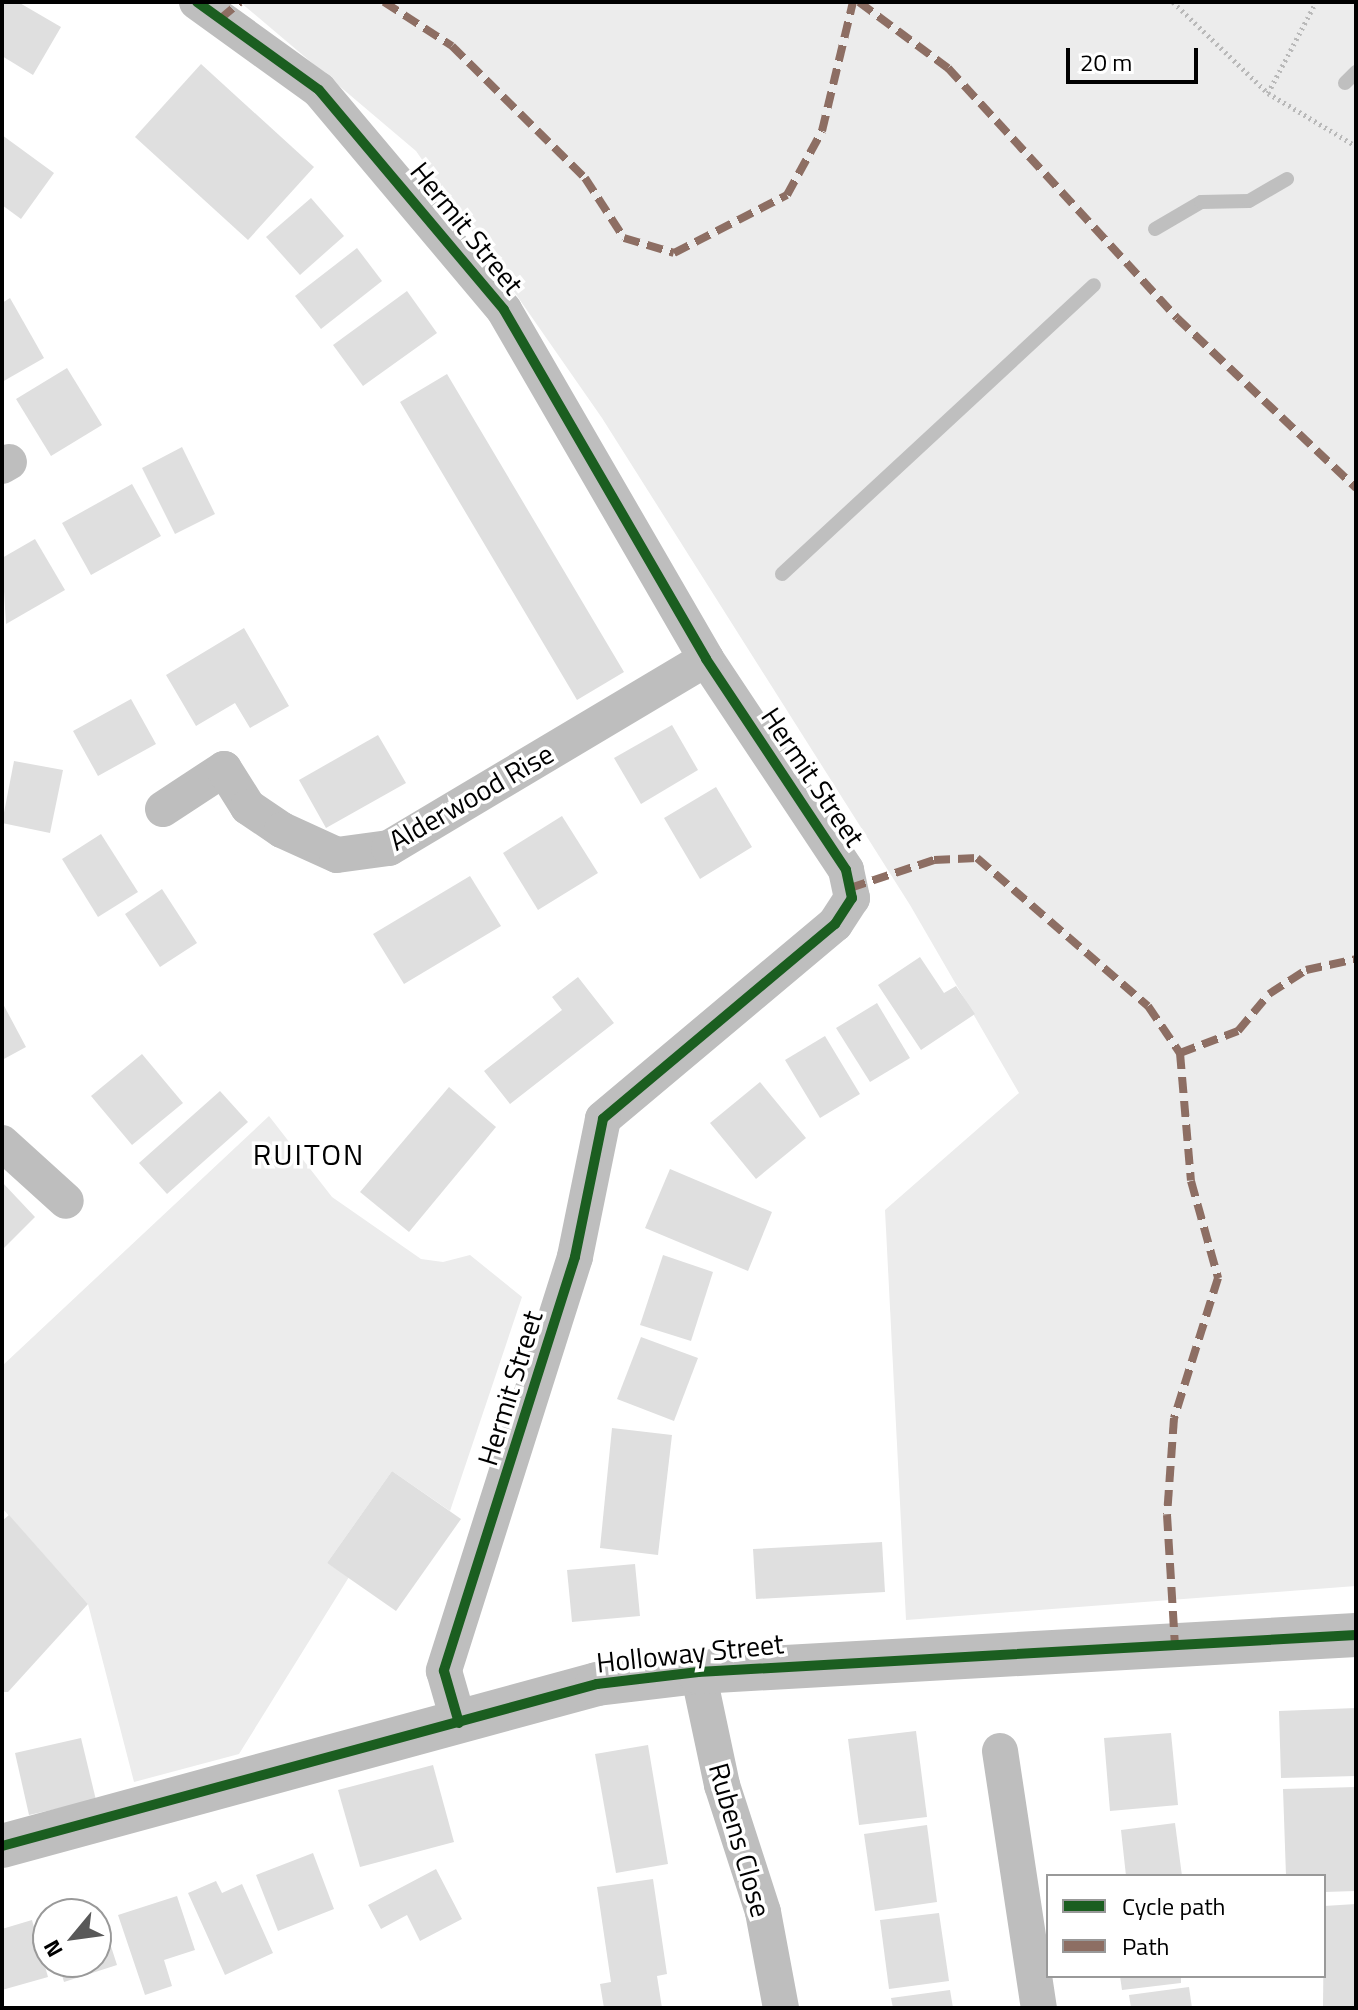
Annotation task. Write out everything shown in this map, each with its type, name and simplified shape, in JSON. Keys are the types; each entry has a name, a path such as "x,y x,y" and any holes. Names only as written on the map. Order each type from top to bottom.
{"street":[{"name":"Hermit Street","path":"197,2 319,90 504,310 706,659 846,870 852,898 835,924 637,1086 603,1119 575,1257 444,1671 459,1723"},
{"name":"Alderwood Rise","path":"163,809 224,769 248,807 282,830 337,855 389,848 706,659"},
{"path":"2,1143 66,1201"},
{"name":"Holloway Street","path":"2,1846 597,1684 698,1672 1356,1635"},
{"name":"Rubens Close","path":"698,1672 722,1785 763,1912 781,2008"},
{"path":"1000,1751 1039,2008"}],"path":[{"path":"1173,2 1268,93 1356,146"},
{"path":"1268,93 1316,2"}],"shaded area":[{"path":"240,2 1356,2 1356,1586 906,1620 885,1210 1019,1093 910,905 602,418 416,151"},
{"path":"269,1116 332,1197 421,1259 443,1262 470,1255 522,1297 450,1511 392,1471 327,1563 349,1577 239,1754 134,1782 88,1604 2,1508 2,1366"}],"building":[{"path":"2,2 18,2 61,27 33,75 2,56"},
{"path":"201,64 314,167 248,240 135,137"},
{"path":"2,135 54,173 21,219 2,205"},
{"path":"311,198 344,236 300,275 266,237"},
{"path":"357,248 382,281 321,329 295,296"},
{"path":"407,291 437,333 363,386 333,345"},
{"path":"10,298 44,358 2,382 2,303"},
{"path":"67,368 102,425 51,456 16,399"},
{"path":"447,374 624,672 577,700 400,402"},
{"path":"182,447 215,514 175,534 142,468"},
{"path":"132,484 161,536 91,575 62,523"},
{"path":"35,539 65,590 6,624 2,558"},
{"path":"244,628 289,706 250,728 235,703 196,726 166,675"},
{"path":"131,699 156,744 98,776 73,731"},
{"path":"672,725 698,770 641,804 614,758"},
{"path":"378,735 406,783 326,828 299,780"},
{"path":"14,761 63,770 50,833 2,823"},
{"path":"716,787 752,847 700,879 664,818"},
{"path":"562,816 598,873 538,910 503,853"},
{"path":"101,834 138,892 98,917 62,859"},
{"path":"470,876 501,926 404,984 373,934"},
{"path":"162,889 197,943 160,967 125,914"},
{"path":"920,957 944,993 956,986 975,1014 921,1050 878,985"},
{"path":"578,977 614,1023 510,1104 484,1071 562,1010 552,997"},
{"path":"2,1002 26,1047 2,1060"},
{"path":"877,1003 910,1058 870,1082 836,1028"},
{"path":"825,1036 860,1094 820,1118 785,1060"},
{"path":"142,1054 183,1103 132,1145 91,1096"},
{"path":"760,1082 806,1138 756,1179 710,1123"},
{"path":"449,1087 496,1127 409,1232 360,1192"},
{"path":"220,1091 248,1122 167,1194 139,1163"},
{"path":"670,1169 772,1212 748,1271 645,1228"},
{"path":"2,1182 35,1217 2,1250"},
{"path":"663,1255 713,1272 691,1341 640,1325"},
{"path":"641,1337 698,1358 674,1421 617,1399"},
{"path":"612,1428 672,1435 658,1555 600,1548"},
{"path":"392,1471 461,1519 396,1611 327,1563"},
{"path":"9,1515 88,1604 8,1692 2,1692 2,1521"},
{"path":"882,1542 885,1592 756,1599 753,1549"},
{"path":"635,1564 640,1616 572,1622 567,1570"},
{"path":"1356,1708 1356,1776 1281,1778 1279,1711"},
{"path":"916,1731 927,1817 859,1825 848,1739"},
{"path":"1171,1733 1178,1805 1110,1811 1104,1738"},
{"path":"81,1738 96,1800 29,1815 15,1753"},
{"path":"648,1745 668,1864 616,1873 595,1754"},
{"path":"433,1765 454,1842 360,1867 338,1790"},
{"path":"1356,1787 1356,1891 1326,1892 1326,1874 1286,1874 1283,1789"},
{"path":"1175,1823 1182,1874 1126,1874 1121,1830"},
{"path":"927,1825 937,1902 875,1911 864,1834"},
{"path":"313,1853 334,1909 278,1931 256,1875"},
{"path":"436,1869 462,1919 420,1941 407,1915 381,1929 368,1905"},
{"path":"653,1879 667,1974 657,1976 662,2008 604,2008 600,1984 611,1982 597,1887"},
{"path":"216,1881 222,1893 242,1884 273,1953 225,1975 188,1893"},
{"path":"177,1896 195,1950 164,1960 172,1986 145,1995 118,1915"},
{"path":"1356,1904 1356,2008 1323,2008 1326,1906"},
{"path":"939,1913 949,1981 889,1989 880,1920"},
{"path":"32,1920 32,1978 44,1978 2,1990 2,1929"},
{"path":"112,1949 117,1965 112,1967"},
{"path":"1120,1978 1181,1978 1181,1983 1122,1990"},
{"path":"1189,1987 1192,2008 1131,2008 1129,1995"},
{"path":"950,1990 953,2008 893,2008 891,1998"}],"waterway":[{"path":"1345,83 1356,72"},
{"path":"1155,229 1201,202 1249,201 1287,179"},
{"path":"782,574 1094,285"}],"marked path":[{"path":"220,19 240,2"},
{"path":"384,2 452,46 585,178 624,238 674,253 787,195 822,131 853,2"},
{"path":"859,2 948,68 1177,318 1356,488"},
{"path":"850,888 934,860 977,858 1148,1006 1180,1053 1191,1181 1218,1278 1174,1418 1167,1515 1175,1646"},
{"path":"1180,1053 1238,1031 1269,994 1306,970 1356,959"}],"cycle path":[{"path":"197,2 319,90 504,310 706,659 846,870 852,898 835,924 603,1119 575,1257 444,1671 459,1723"},
{"path":"2,1846 597,1684 698,1672 1356,1635"}],"district":[{"name":"RUITON","path":"309,1154"}]}
